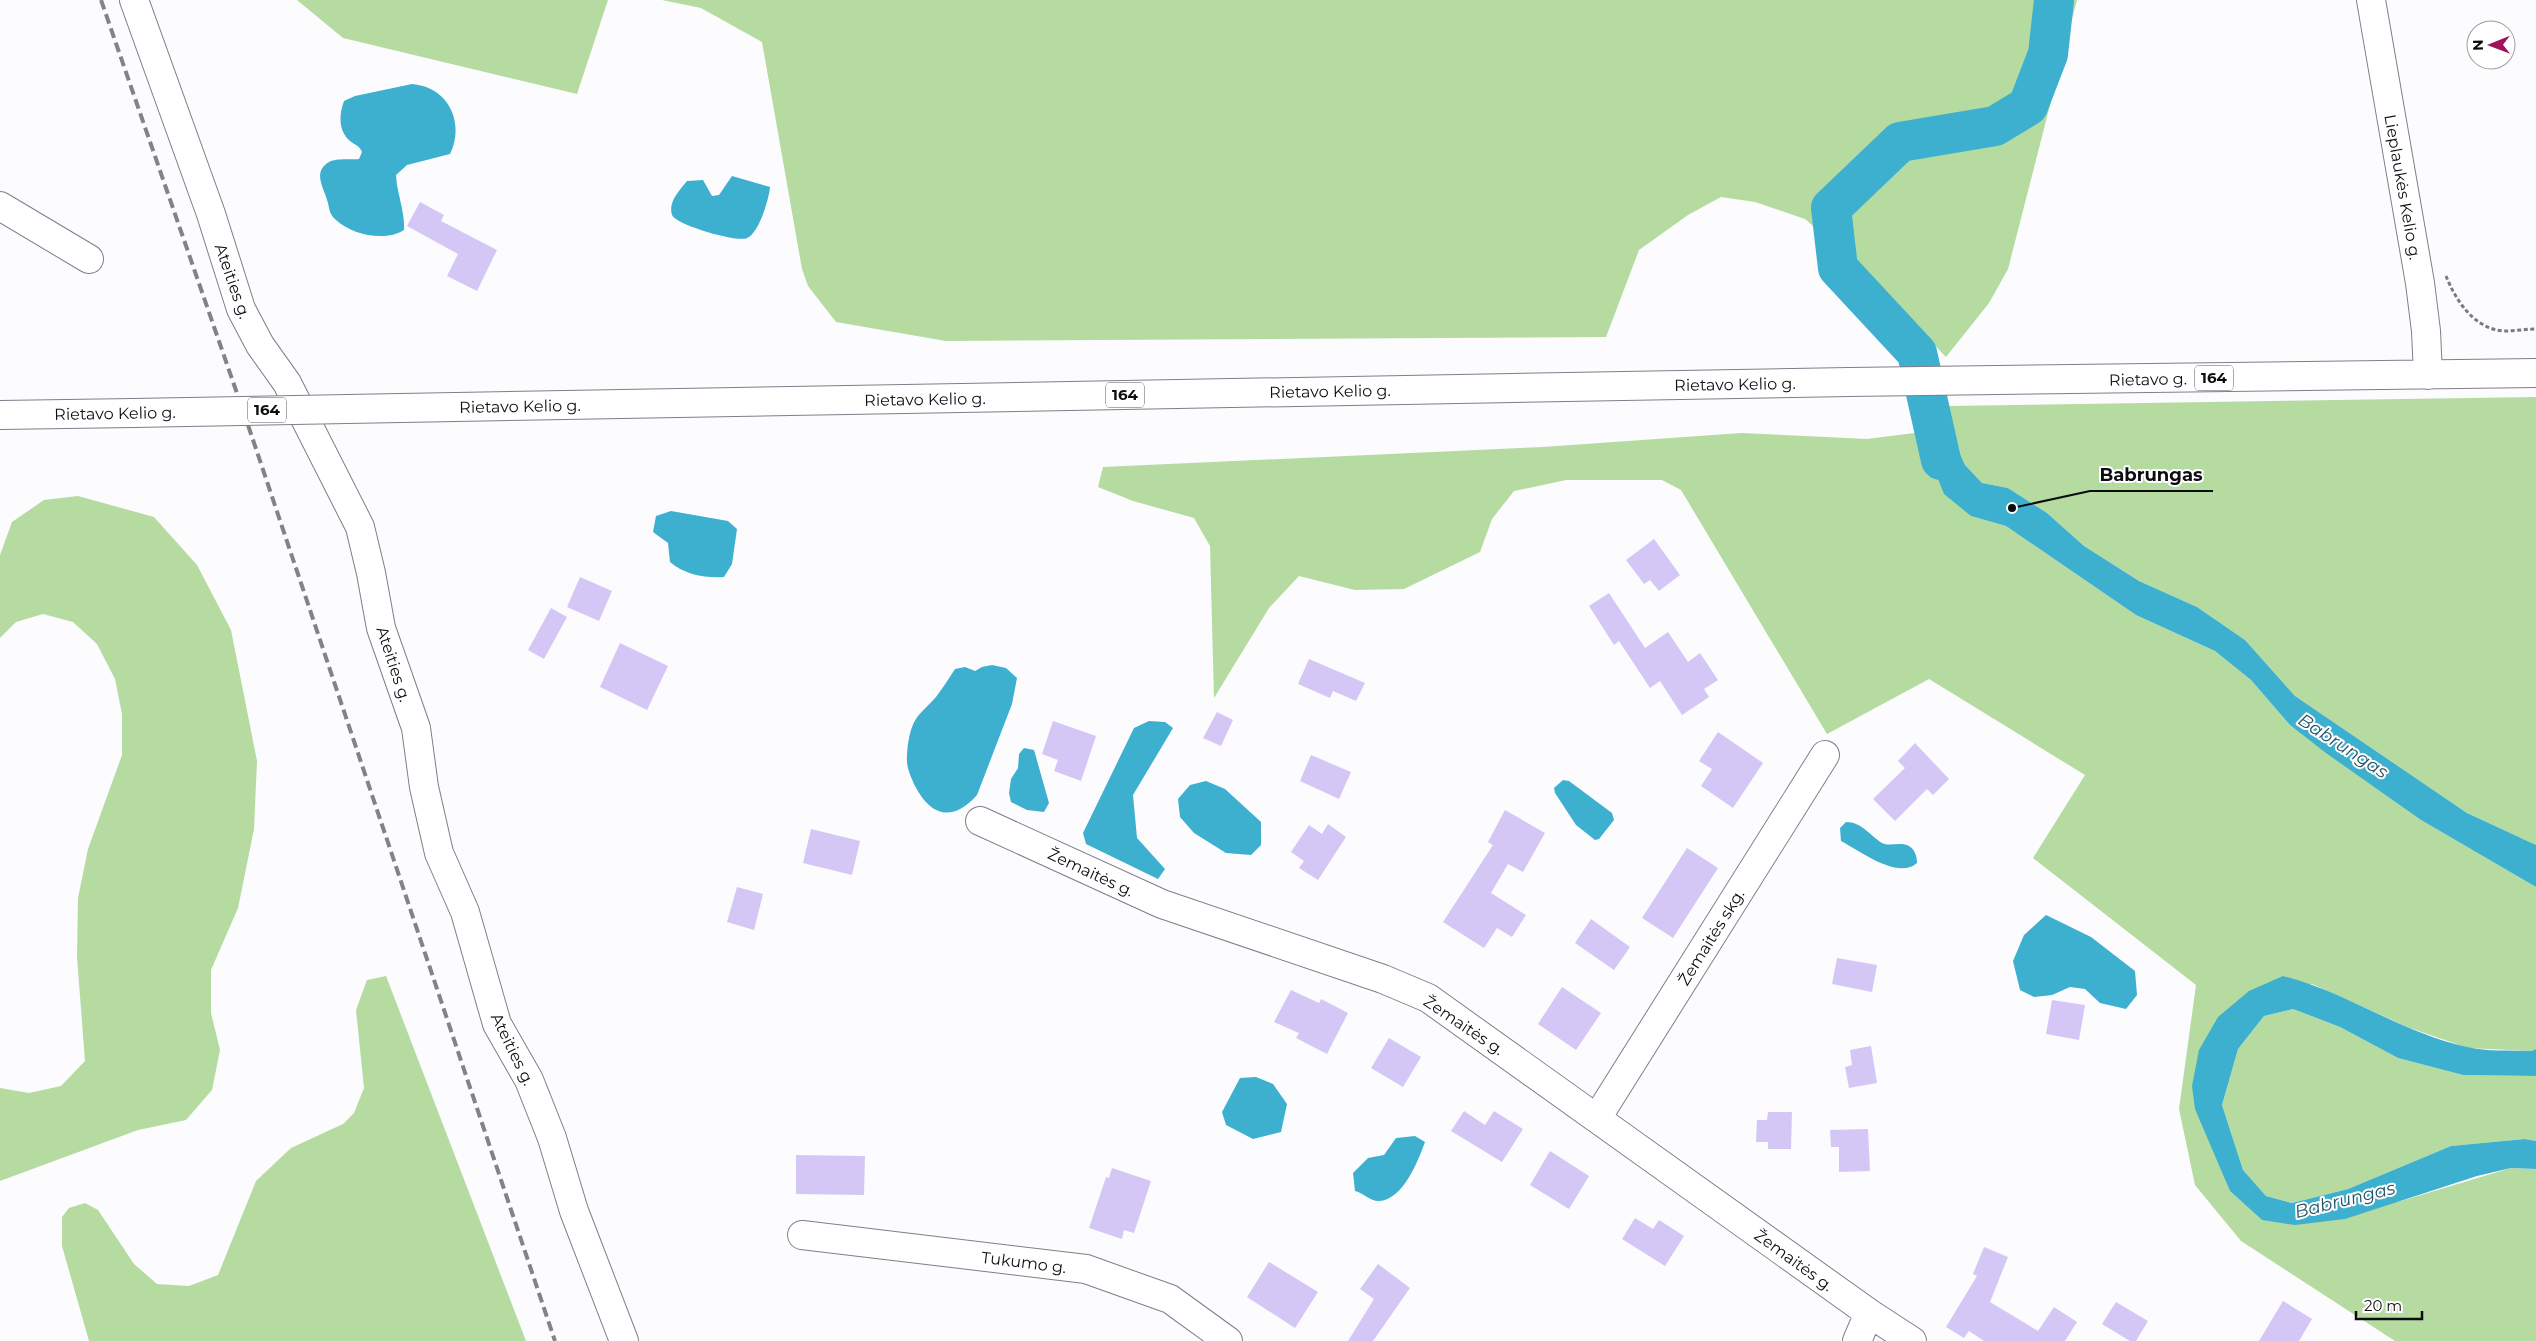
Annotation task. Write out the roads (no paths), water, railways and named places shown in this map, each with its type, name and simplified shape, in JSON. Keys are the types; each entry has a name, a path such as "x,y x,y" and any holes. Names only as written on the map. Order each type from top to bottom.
{"street":[{"name":"Ateities g.","path":"134,0 211,214 241,309 260,345 287,383 360,526 381,628 416,728 424,787 439,853 465,912 498,1024 529,1080 552,1138 574,1211 624,1341"},
{"name":"Lieplaukės Kelio g.","path":"2371,0 2420,283 2426,331 2428,375"},
{"path":"0,206 88,258"},
{"name":"Rietavo g.","path":"1849,382 2536,373"},
{"name":"Rietavo Kelio g.","path":"0,414 1849,382"},
{"name":"Žemaitės skg.","path":"1597,1118 1825,755"},
{"name":"Žemaitės g.","path":"980,821 1162,904 1383,979 1428,998 1869,1313 1912,1341"},
{"name":"Tukumo g.","path":"802,1235 1086,1269 1170,1299 1228,1341"},
{"path":"1857,1341 1869,1313"}],"water":[{"path":"412,84 436,92 444,99 450,109 456,130 450,154 407,165 396,175 404,230 388,236 378,236 351,230 332,215 320,180 321,170 329,162 359,159 362,152 343,132 341,111 344,101 355,96"},
{"path":"732,176 770,187 768,199 756,230 747,238 720,236 684,224 672,215 673,201 687,181 703,180 712,196 719,195"},
{"path":"1917,406 1948,406 1952,437 1965,465 1982,483 2008,488 2047,513 2084,546 2139,581 2197,607 2245,640 2295,696 2467,813 2536,845 2536,887 2421,820 2326,753 2290,725 2251,680 2215,651 2136,615 2006,526 1971,516 1944,494 1925,446"},
{"path":"671,511 728,521 737,529 732,564 724,577 696,575 682,570 670,562 668,543 653,532 656,516"},
{"path":"992,665 1006,668 1017,678 1012,704 977,795 968,804 951,812 935,810 921,796 910,776 907,750 912,727 955,669 965,667 975,671"},
{"path":"1149,721 1165,722 1173,728 1133,795 1137,838 1165,869 1158,879 1086,844 1083,833 1134,728"},
{"path":"1024,748 1034,750 1049,803 1044,812 1027,810 1011,802 1009,793 1011,779 1018,768 1019,754"},
{"path":"1563,780 1569,781 1612,813 1614,820 1599,839 1595,840 1576,825 1555,793 1554,788"},
{"path":"1206,781 1225,789 1261,822 1261,845 1251,855 1226,853 1194,833 1180,817 1178,799 1190,785"},
{"path":"1846,822 1857,824 1882,843 1909,846 1915,853 1917,863 1909,867 1900,868 1890,866 1858,851 1841,841 1840,828"},
{"path":"2046,915 2091,937 2135,971 2137,995 2126,1009 2100,1003 2085,989 2070,987 2052,995 2034,997 2020,990 2013,961 2024,935"},
{"path":"2283,976 2330,992 2397,1023 2443,1041 2483,1050 2532,1051 2536,1049 2536,1076 2463,1075 2398,1058 2340,1027 2293,1009 2264,1016 2238,1049 2222,1105 2243,1170 2266,1196 2292,1203 2348,1189 2451,1146 2525,1139 2536,1141 2536,1169 2511,1168 2477,1176 2345,1219 2295,1225 2262,1220 2230,1191 2195,1109 2192,1086 2199,1050 2218,1017 2249,991"},
{"path":"1256,1077 1273,1084 1287,1104 1281,1132 1253,1139 1226,1125 1222,1112 1240,1078"},
{"path":"1415,1136 1425,1142 1414,1169 1395,1194 1388,1199 1379,1201 1372,1200 1355,1191 1353,1173 1368,1158 1384,1155 1396,1138"}],"waterway":[{"name":"Babrungas","path":"1941,460 1917,353 1838,268 1831,208 1900,142 1995,126 2028,106 2048,54 2054,0"}],"railway":[{"path":"101,0 249,428 555,1341"}],"place":[{"name":"Babrungas","path":"2012,508"}]}
